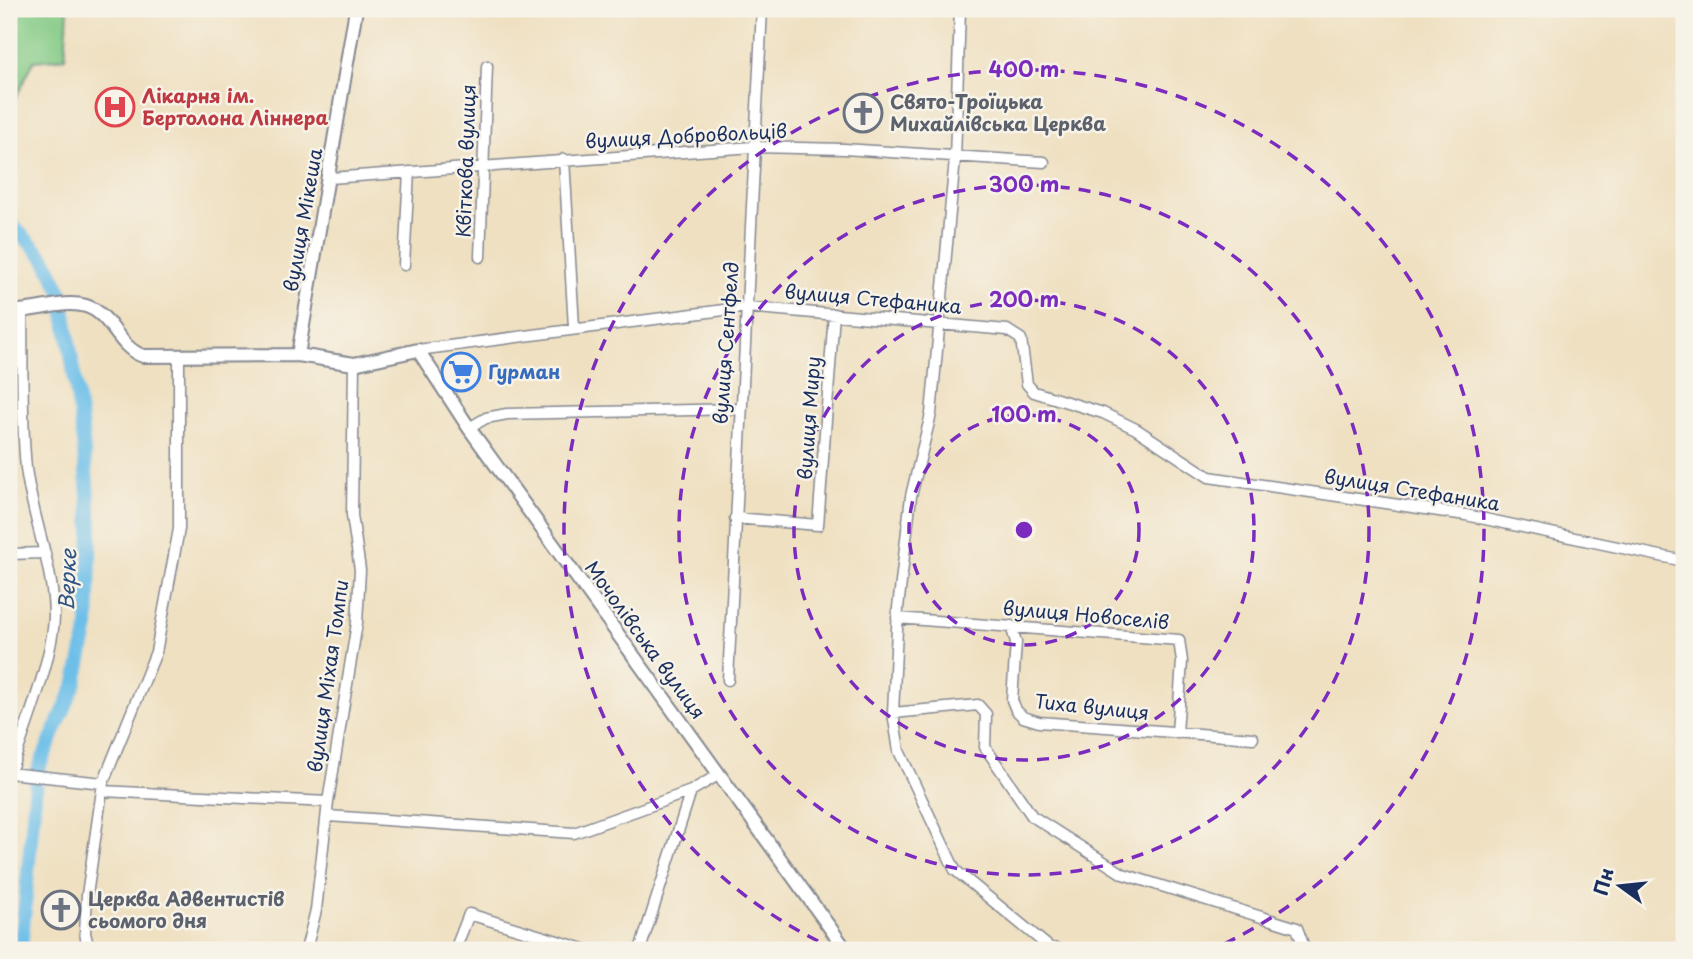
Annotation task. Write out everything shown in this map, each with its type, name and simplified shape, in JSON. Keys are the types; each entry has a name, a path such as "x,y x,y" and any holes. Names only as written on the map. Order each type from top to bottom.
{"main road":[{"name":"вулиця Мікеша","path":"298,355 330,178 356,9"},
{"name":"вулиця Стефаника","path":"15,312 86,306 96,312 131,352 143,356 298,355 354,364 418,350"},
{"name":"Мочолівська вулиця","path":"418,350 469,428 846,950"}],"street":[{"name":"вулиця Сентфелд","path":"728,680 739,410 762,9"},
{"path":"960,9 955,159 931,414 911,496 897,618 893,713 898,751 955,870 1049,947 1061,950"},
{"name":"Квіткова вулиця","path":"480,257 487,66"},
{"name":"вулиця Добровольців","path":"330,178 753,147 844,149 955,159 1044,162"},
{"path":"564,159 574,327"},
{"path":"404,265 409,172"},
{"name":"вулиця Стефаника","path":"418,350 574,327 747,307 1015,332 1025,351 1027,384 1034,392 1103,413 1136,429 1209,477 1466,516 1684,561"},
{"path":"15,312 26,467 51,576 54,617 50,644 9,774 31,773 103,787 328,802"},
{"name":"вулиця Миру","path":"735,518 818,525 834,314"},
{"path":"89,950 86,933 87,895 103,787 156,652 179,529 179,357"},
{"name":"вулиця Міхая Томпи","path":"306,950 316,910 328,802 357,623 360,570 352,514 354,364"},
{"path":"469,428 486,418 507,414 739,410"},
{"path":"9,554 45,553"},
{"name":"вулиця Новоселів","path":"897,618 1180,640 1182,661 1177,733"},
{"name":"Тиха вулиця","path":"1011,626 1016,642 1012,699 1016,710 1023,717 1039,722 1253,738"},
{"path":"893,713 978,705 986,715 985,747 1032,816 1123,874 1297,928 1306,949"},
{"path":"328,816 574,833 691,791 718,775"},
{"path":"640,950 691,791"},
{"path":"455,950 469,914 587,950"}],"green space":[{"path":"9,9 68,9 65,58 34,61 9,111"}],"waterway":[{"name":"Верке","path":"9,221 45,259 62,294 81,421 91,526 88,627 76,682 37,772 21,950"}],"place":[{"name":"Лікарня ім. Бертолона Ліннера","path":"115,107"},
{"name":"Свято-Троїцька Михайлівська Церква","path":"863,113"},
{"name":"Гурман","path":"461,372"},
{"name":"Церква Адвентистів сьомого дня","path":"61,910"}]}
